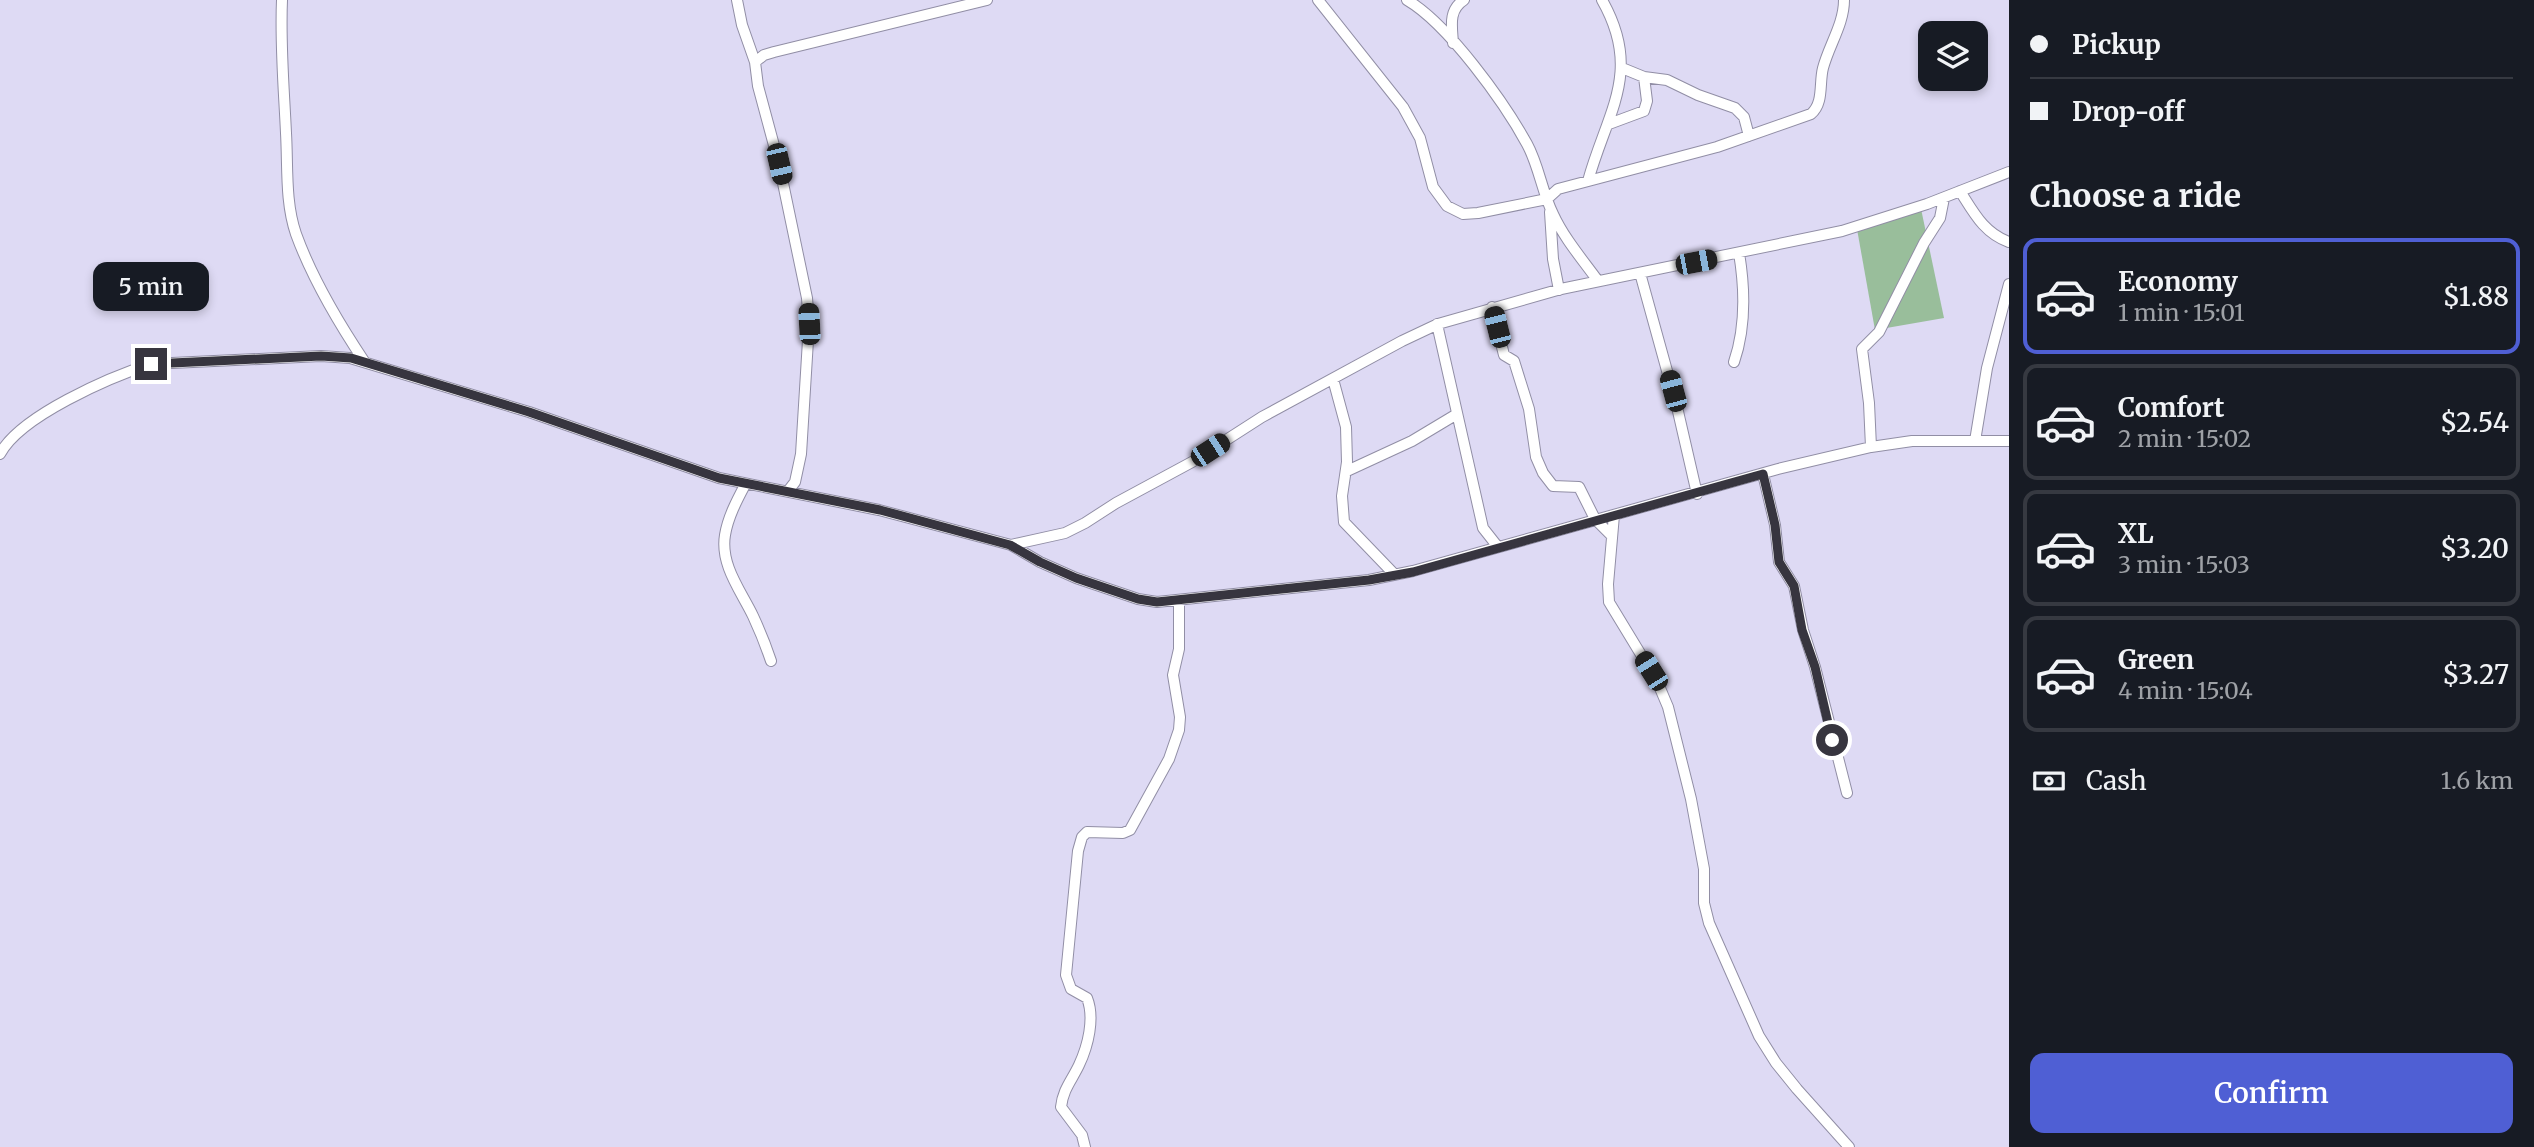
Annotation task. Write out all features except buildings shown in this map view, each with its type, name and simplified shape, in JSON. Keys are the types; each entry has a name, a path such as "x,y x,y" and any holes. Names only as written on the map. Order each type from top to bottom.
{"street":[{"path":"282,0 281,62 289,208 296,234 311,267 364,361"},
{"path":"737,0 779,164 807,298 809,324 801,454 795,482 788,491"},
{"path":"755,62 774,52 988,0"},
{"path":"1318,0 1403,107 1420,138 1433,187 1447,206 1453,211 1469,215 1548,203"},
{"path":"1407,0 1424,12 1453,43 1493,92 1526,143 1548,203 1562,230 1598,281"},
{"path":"1453,43 1452,15 1464,0"},
{"path":"1588,181 1609,124 1622,68 1619,45 1602,0"},
{"path":"1559,290 1548,203 1554,190 1717,147 1811,114 1818,108 1824,66 1841,19 1844,0"},
{"path":"1622,68 1644,78 1667,79 1698,95 1735,108 1744,117 1749,136"},
{"path":"1609,124 1644,111 1647,101 1644,78"},
{"path":"1010,545 1065,533 1085,523 1192,462 1262,417 1437,324 1492,307 1598,281 1842,231 1944,198 2009,172"},
{"path":"1960,191 1982,225 1997,237 2009,242"},
{"path":"1871,447 1862,349 1879,332 1924,243 1940,218 1944,198"},
{"path":"1734,362 1739,349 1743,318 1740,253"},
{"path":"1640,273 1698,494"},
{"path":"1975,441 1987,368 2009,284"},
{"path":"1492,307 1504,355 1514,360 1521,381 1539,466 1553,486 1579,487 1595,519 1611,535"},
{"path":"1437,324 1483,528 1498,547"},
{"path":"0,454 10,438 45,412 131,370 151,364 334,355 364,361 529,412 695,471 745,485 880,510 1010,545 1040,562 1125,595 1157,602 1395,575 1595,519 1871,447 1912,441 2009,441"},
{"path":"1333,379 1346,427 1347,471 1342,496 1344,522 1395,575"},
{"path":"1347,471 1412,441 1457,414"},
{"path":"1763,474 1775,525 1779,562 1794,586 1802,630 1815,667 1847,793"},
{"path":"745,485 729,520 724,536 724,551 771,662"},
{"path":"1614,514 1609,602 1657,681 1668,707 1691,799 1704,869 1704,903 1709,923 1744,1007 1764,1045 1797,1090 1849,1147"},
{"path":"1086,1147 1082,1135 1061,1107 1065,1088 1080,1063 1092,1017 1087,998 1071,989 1066,975 1078,851 1082,836 1090,830 1115,833 1130,830 1175,744 1180,718 1173,675 1179,649 1179,601"}],"green space":[{"path":"1920,204 1944,318 1875,330 1857,229"}],"route":[{"path":"151,364 334,355 351,358 529,412 719,478 880,510 1010,545 1076,578 1138,599 1157,602 1369,580 1413,572 1763,474 1775,525 1779,562 1794,586 1802,630 1815,667 1832,740"}]}
